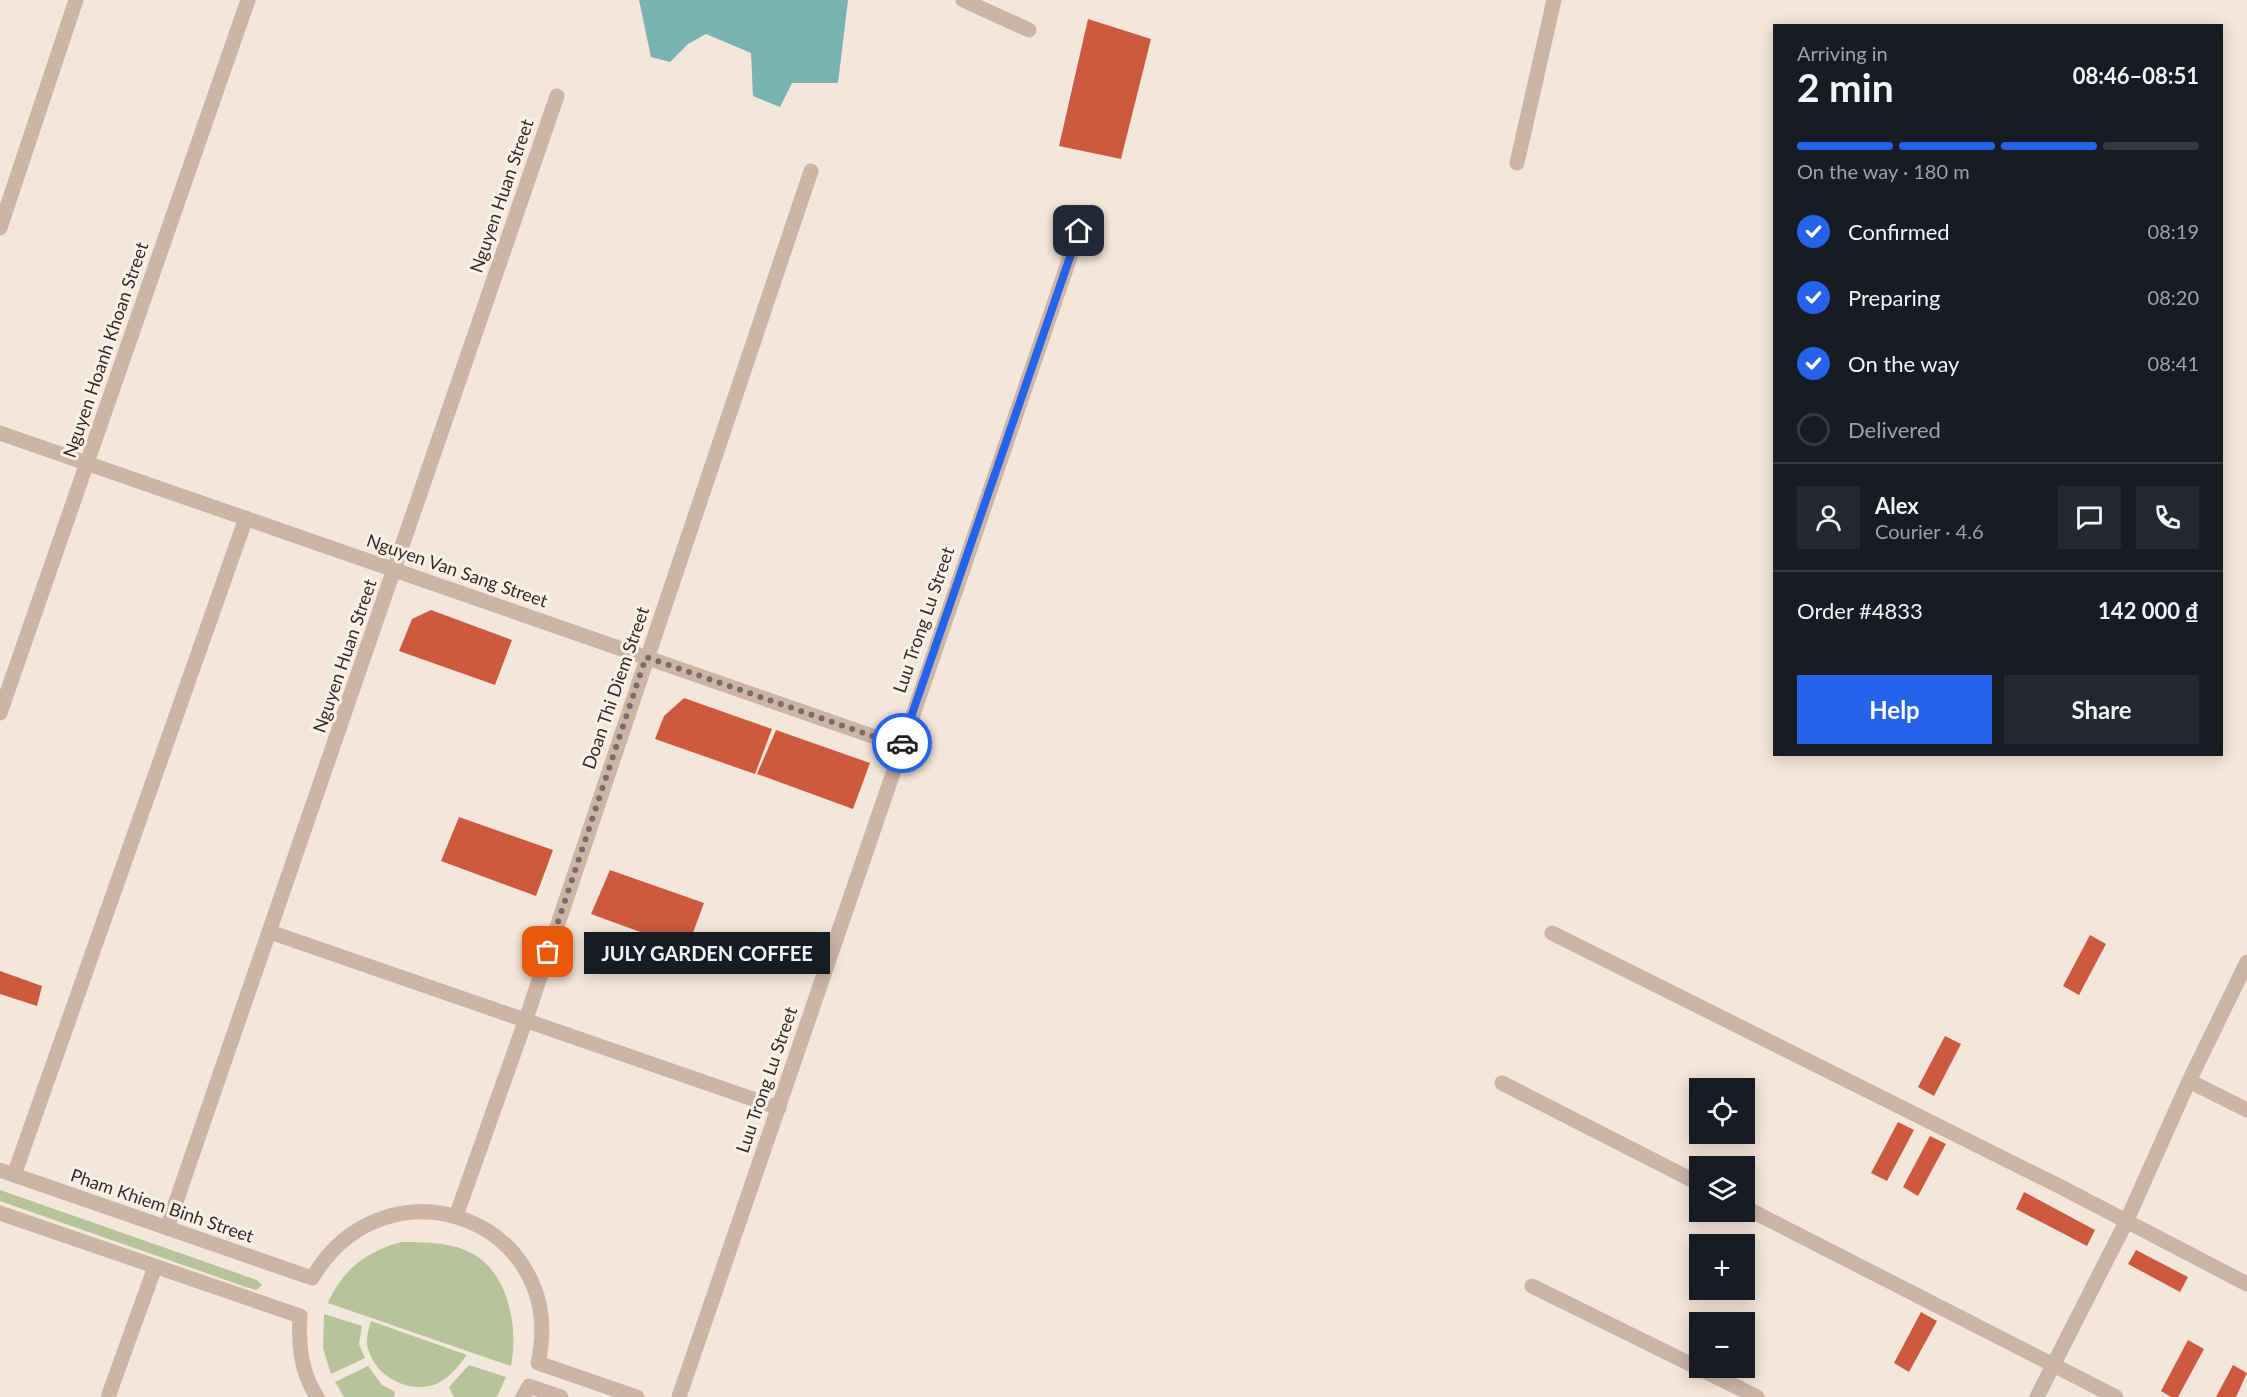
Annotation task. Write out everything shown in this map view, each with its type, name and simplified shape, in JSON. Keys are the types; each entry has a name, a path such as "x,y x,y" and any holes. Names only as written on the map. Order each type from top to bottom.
{"street":[{"path":"0,228 75,0"},
{"name":"Nguyen Hoanh Khoan Street","path":"0,713 248,0"},
{"path":"963,0 1029,30"},
{"path":"1517,163 1554,0"},
{"name":"Nguyen Huan Street","path":"167,1228 557,96"},
{"name":"Doan Thi Diem Street","path":"456,1216 526,1020 811,171"},
{"name":"Luu Trong Lu Street","path":"679,1397 1079,231"},
{"name":"Nguyen Van Sang Street","path":"0,433 901,746"},
{"path":"7,1172 246,518"},
{"path":"270,932 779,1108"},
{"path":"1552,933 2061,1186 2247,1284"},
{"path":"2037,1397 2126,1222 2189,1081 2247,962"},
{"path":"2189,1081 2247,1110"},
{"path":"1502,1083 1689,1178"},
{"name":"Pham Khiem Binh Street","path":"7,1172 312,1278 334,1247 356,1230 381,1217 418,1211 456,1216"},
{"path":"1755,1213 2116,1397"},
{"path":"0,1214 300,1316 301,1354 305,1373 317,1397"},
{"path":"456,1216 487,1231 507,1248 524,1269 541,1318 542,1335 538,1363 637,1397"},
{"path":"108,1397 155,1267"},
{"path":"1532,1286 1757,1397"},
{"path":"526,1391 561,1397"}],"green space":[{"path":"0,1190 257,1280 262,1285 256,1290 246,1287 0,1201"},
{"path":"401,1242 434,1243 457,1247 480,1258 491,1270 501,1284 511,1316 513,1350 511,1366 328,1303 348,1271 366,1257"},
{"path":"324,1314 362,1326 359,1344 365,1358 331,1374 323,1348"},
{"path":"371,1321 467,1355 450,1375 436,1384 414,1387 403,1384 384,1373 370,1355 367,1341"},
{"path":"469,1365 506,1377 497,1397 454,1397 449,1387"},
{"path":"368,1366 382,1385 395,1392 394,1397 344,1397 335,1382"}],"water":[{"path":"639,0 848,0 838,83 792,83 780,107 753,96 751,53 706,34 688,44 670,62 651,57"}],"building":[{"path":"1088,19 1151,39 1121,159 1059,146"},
{"path":"431,610 512,640 495,685 399,651 412,619"},
{"path":"684,698 772,729 755,774 655,739 664,716"},
{"path":"776,730 870,763 853,809 757,774"},
{"path":"459,817 553,850 536,896 441,861"},
{"path":"610,870 704,903 687,949 591,914"},
{"path":"2090,935 2106,944 2079,995 2063,986"},
{"path":"0,971 42,986 37,1006 0,994"},
{"path":"1945,1036 1961,1044 1934,1096 1918,1087"},
{"path":"1898,1122 1914,1130 1887,1181 1871,1173"},
{"path":"1930,1136 1946,1144 1918,1196 1903,1187"},
{"path":"2024,1192 2095,1230 2087,1246 2016,1209"},
{"path":"2136,1250 2188,1277 2180,1292 2128,1264"},
{"path":"1921,1312 1937,1321 1909,1372 1894,1363"},
{"path":"2188,1340 2204,1349 2178,1397 2171,1397 2161,1391"},
{"path":"2233,1365 2247,1373 2236,1397 2216,1397"}],"way so far":[{"path":"548,952 646,657 901,746 902,743"}],"place":[{"name":"JULY GARDEN COFFEE","path":"548,952"}],"route":[{"path":"902,743 1079,231"}]}
